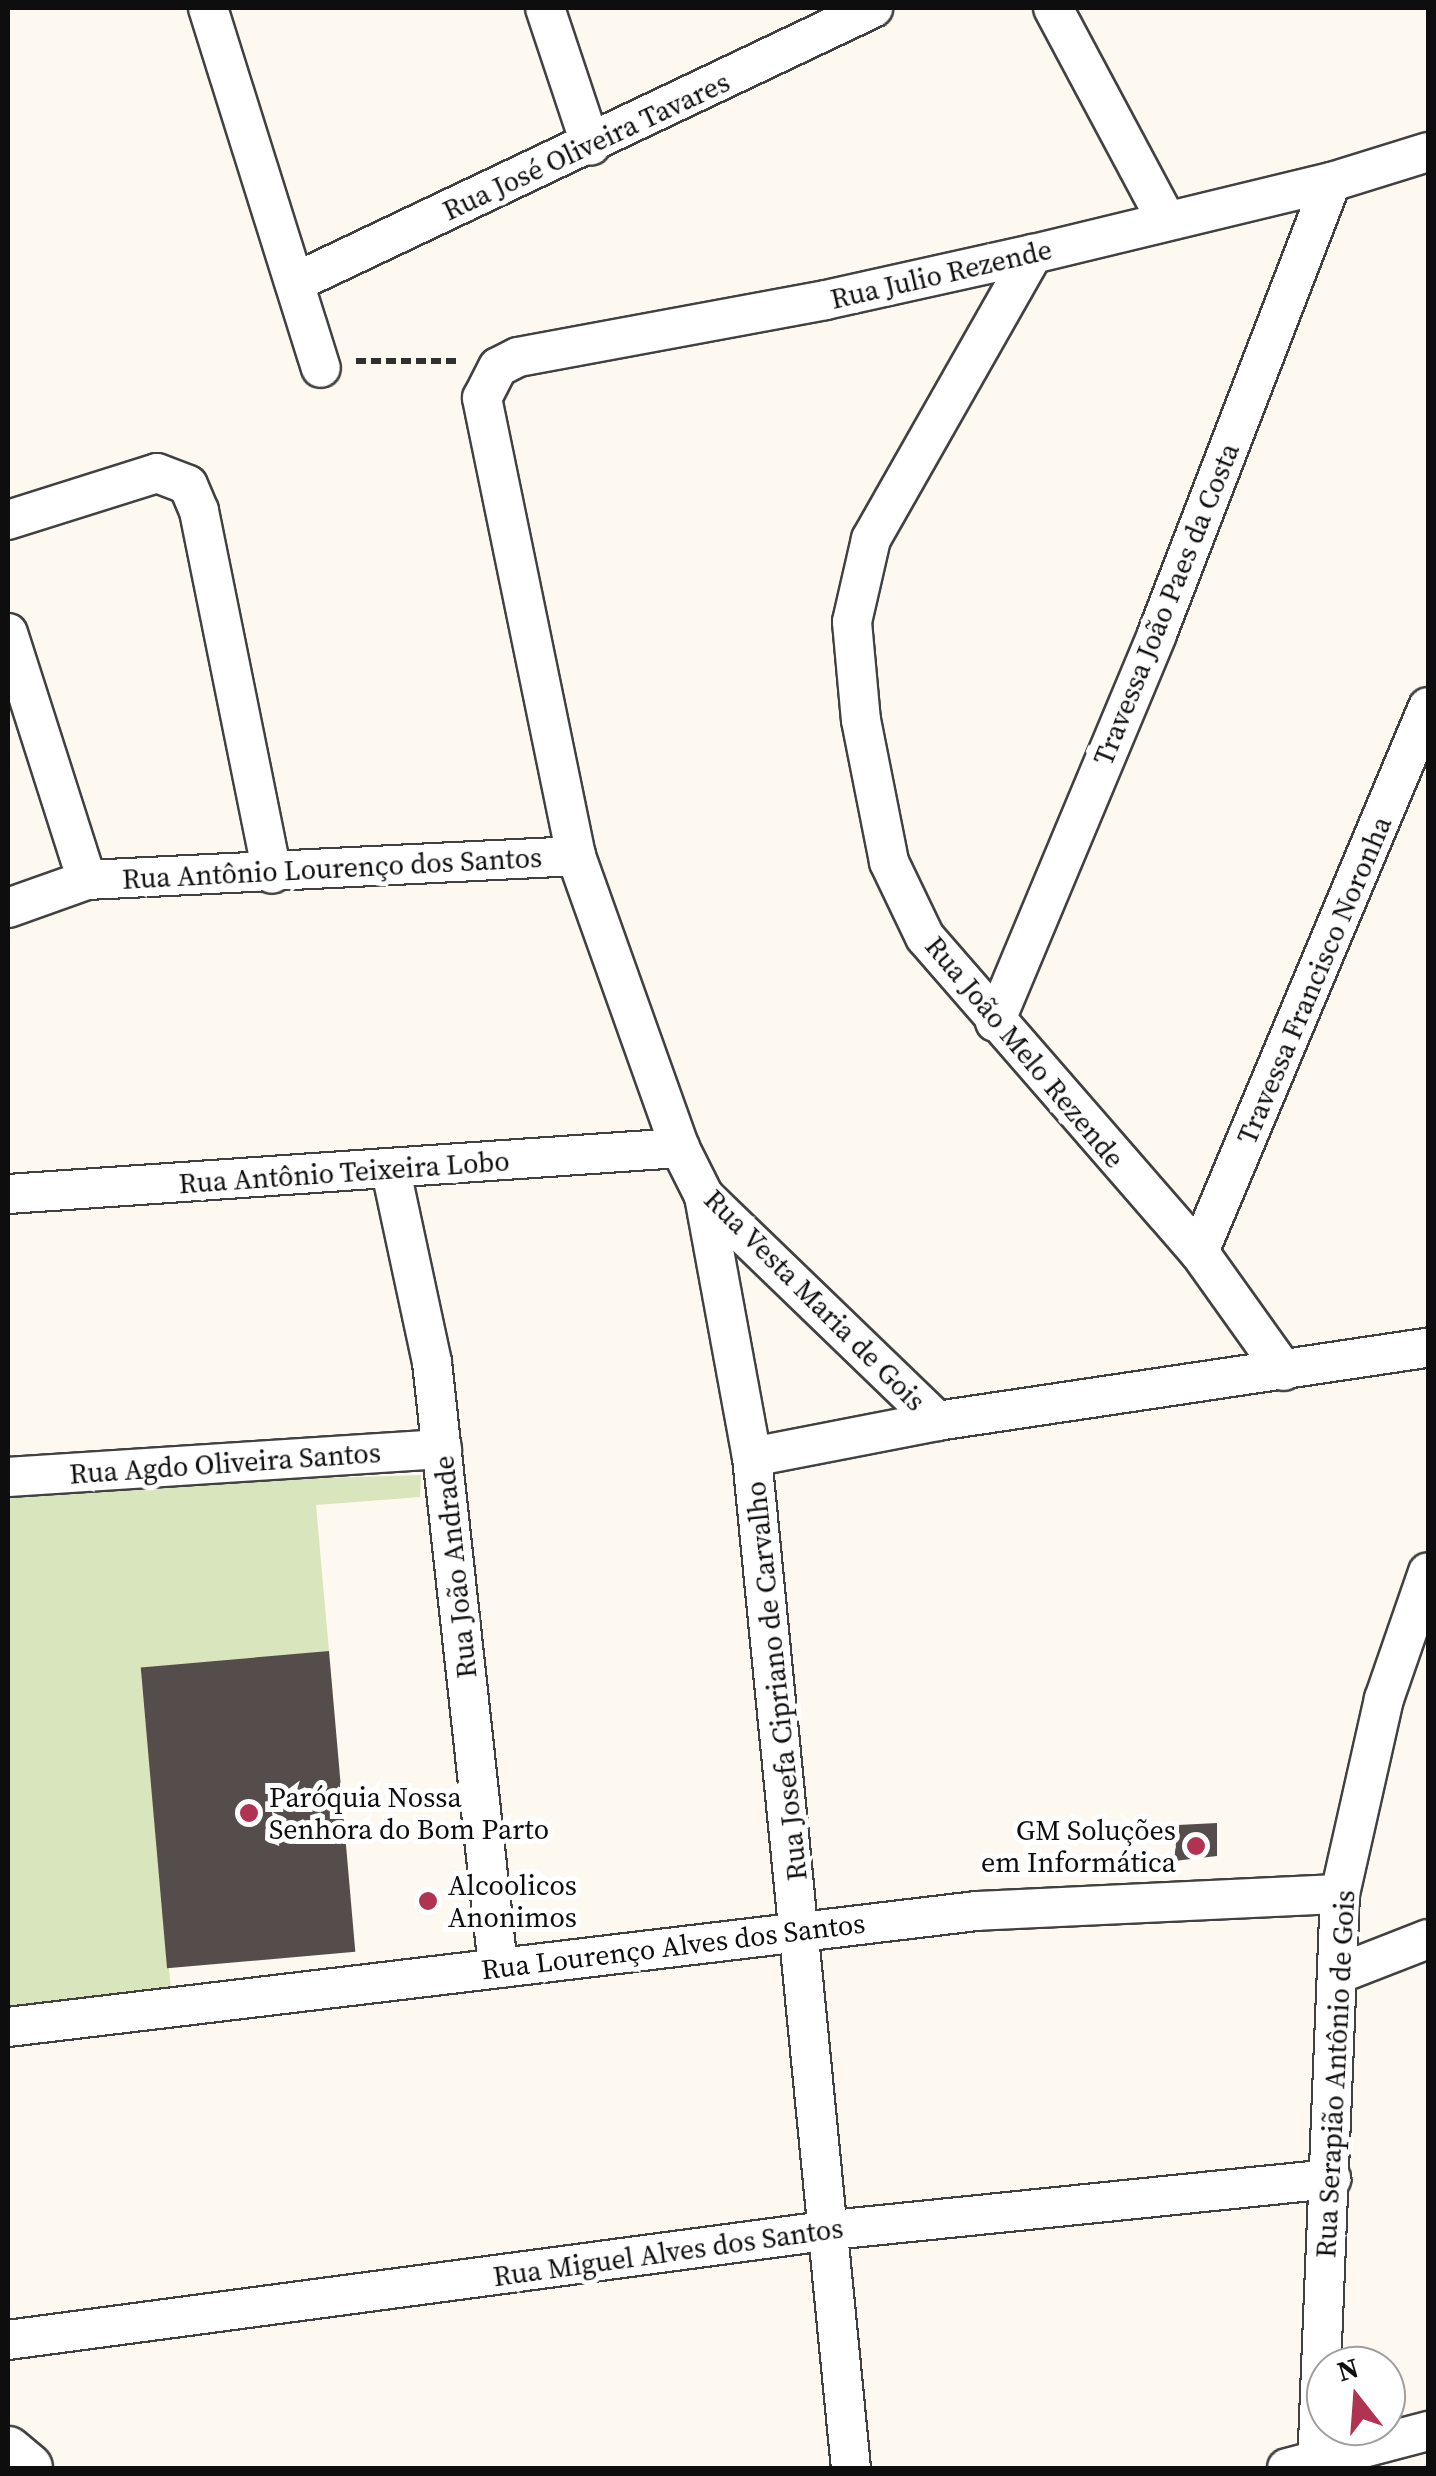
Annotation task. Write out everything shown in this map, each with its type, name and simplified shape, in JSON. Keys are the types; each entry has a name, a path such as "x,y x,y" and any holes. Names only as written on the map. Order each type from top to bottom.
{"street":[{"path":"208,8 320,364"},
{"path":"544,8 591,146"},
{"name":"Rua José Oliveira Tavares","path":"296,282 591,146 874,8"},
{"path":"1053,8 1166,220"},
{"name":"Rua Julio Rezende","path":"506,361 1033,254 1331,182 1428,152"},
{"name":"Travessa João Paes da Costa","path":"995,1022 1157,634 1331,182"},
{"name":"Rua João Melo Rezende","path":"1033,254 871,539 852,622 861,720 889,862 925,937 1198,1252 1284,1371"},
{"name":"Rua Vesta Maria de Gois","path":"506,361 484,386 483,411 576,856 680,1148 704,1196 938,1421 1428,1348"},
{"path":"8,520 157,472 180,478 196,496 272,874"},
{"path":"8,633 87,880"},
{"name":"Travessa Francisco Noronha","path":"1198,1252 1428,707"},
{"name":"Rua Antônio Lourenço dos Santos","path":"8,908 87,880 272,874 576,856"},
{"name":"Rua Antônio Teixeira Lobo","path":"8,1194 391,1171 680,1148"},
{"name":"Rua João Andrade","path":"391,1171 432,1362 498,1967"},
{"name":"Rua Josefa Cipriano de Carvalho","path":"704,1196 752,1458 832,2230 851,2468"},
{"path":"752,1458 938,1421"},
{"name":"Rua Agdo Oliveira Santos","path":"8,1476 442,1449"},
{"name":"Rua Serapião Antônio de Gois","path":"1307,2467 1331,2179 1341,1972 1340,1894 1384,1699 1428,1572"},
{"name":"Rua Lourenço Alves dos Santos","path":"8,2027 976,1911 1340,1894"},
{"path":"1341,1972 1428,1940"},
{"name":"Rua Miguel Alves dos Santos","path":"8,2340 832,2230 1331,2179"},
{"path":"1307,2467 1428,2430"},
{"path":"8,2450 28,2468"}],"path":[{"path":"320,364 506,361"}],"green space":[{"path":"421,1475 420,1497 316,1505 329,1651 141,1674 171,1990 8,2012 8,1488"}],"building":[{"name":"Paróquia Nossa Senhora do Bom Parto","path":"329,1651 355,1952 167,1968 141,1667"},
{"name":"GM Soluções em Informática","path":"1217,1823 1217,1856 1174,1861 1178,1825"}],"place":[{"name":"Paróquia Nossa Senhora do Bom Parto","path":"249,1813"},
{"name":"GM Soluções em Informática","path":"1196,1846"},
{"name":"Alcoolicos Anonimos","path":"428,1901"}]}
